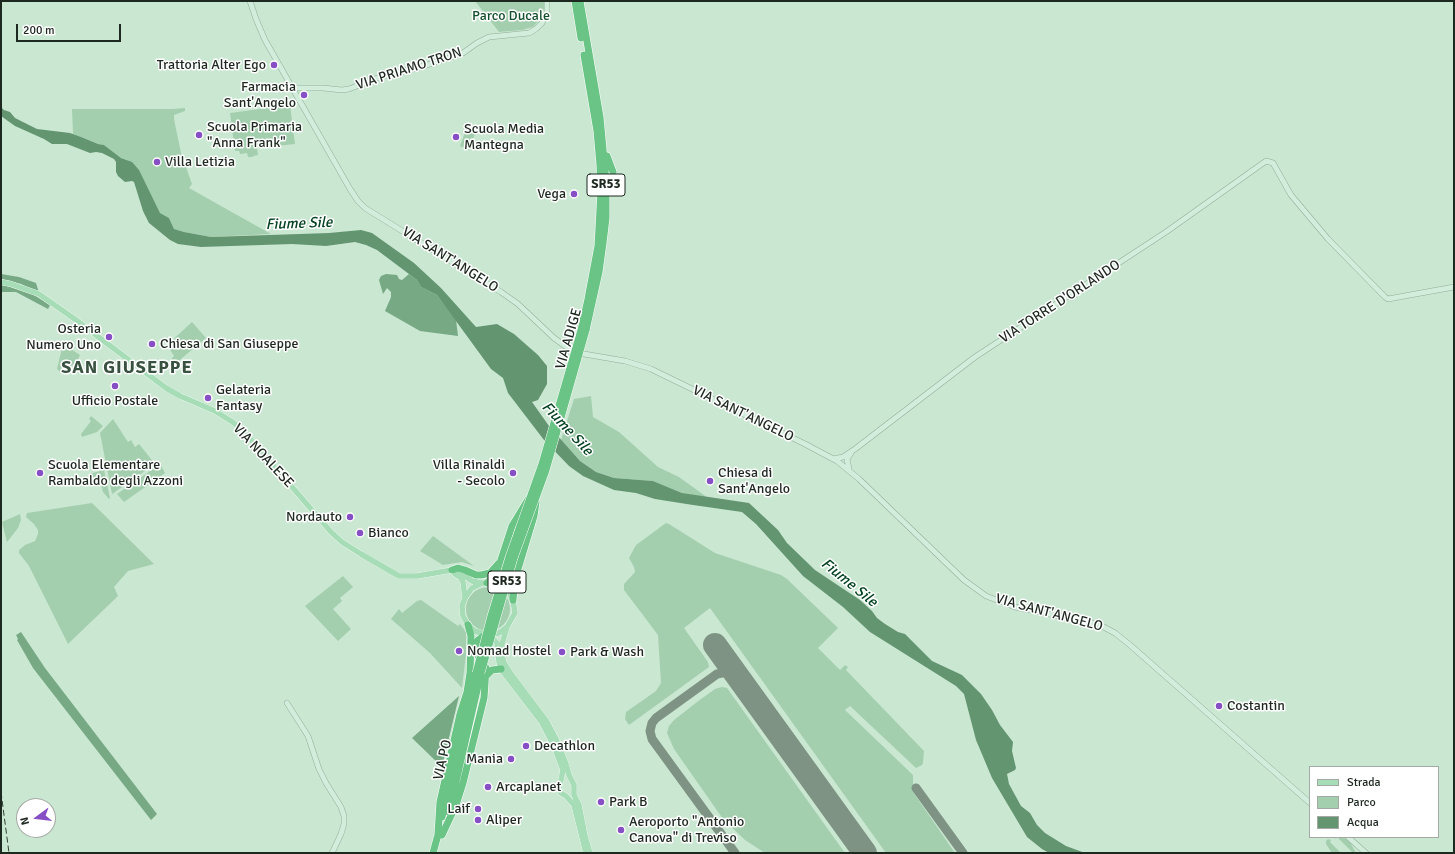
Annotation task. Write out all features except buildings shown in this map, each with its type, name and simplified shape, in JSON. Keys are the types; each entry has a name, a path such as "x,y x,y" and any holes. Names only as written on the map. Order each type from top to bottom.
{"highway":[{"path":"572,1 580,33"},
{"name":"VIA ADIGE","path":"575,1 597,130 600,165 600,218 597,254 583,330"},
{"name":"VIA ADIGE","path":"481,674 491,616 506,565 535,493 599,272 606,218 606,181 601,126 580,1"},
{"path":"601,126 608,160 614,172"},
{"path":"595,209 597,216 594,241 597,254"},
{"path":"484,583 497,572 512,526 523,506 535,493"},
{"path":"513,600 516,579 534,516 535,493"},
{"path":"452,570 458,568 476,575 486,574 493,570 500,561"},
{"path":"440,835 440,802 469,679 471,636 468,625"},
{"path":"481,674 486,668 475,651 478,640 487,635"},
{"path":"481,674 492,670 501,669"},
{"name":"VIA PO","path":"433,853 460,770 481,674"},
{"name":"VIA PO","path":"437,853 440,835"}],"main road":[{"name":"VIA NOALESE","path":"1,282 39,294 166,388 221,414 234,423 254,443 334,536 399,576"},
{"path":"399,576 418,576 452,570 459,572 472,581 493,583 506,589 513,600 515,613 507,627 502,644 502,654 506,666 550,728 566,764 568,774 574,785 574,791 579,804 584,833 590,853"},
{"path":"399,576 406,579 413,579 445,573 454,573 461,578 463,582 465,598 462,611 468,625 475,632 487,635 499,633 507,627"},
{"path":"465,598 472,588 484,583"},
{"path":"487,635 497,643 501,669 547,730 563,770 559,788 560,792 574,805 586,853"},
{"path":"560,783 567,780 572,782"},
{"path":"566,796 570,795 574,791"}],"street":[{"name":"VIA SANT'ANGELO","path":"250,1 265,40 352,193 361,205 501,292 518,304 561,344 584,354 625,361 651,369 833,459 849,470 972,587 992,599 1007,604 1104,626 1115,633 1309,802"},
{"name":"VIA PRIAMO TRON","path":"292,88 349,89 380,77 424,66 463,53 486,38 505,34 526,34 536,29 545,18 547,1"},
{"name":"VIA TORRE D'ORLANDO","path":"833,459 845,457 975,357 1166,232 1260,165 1268,161 1272,163 1291,195 1328,239 1388,299 1454,287"},
{"path":"841,464 845,457"},
{"path":"845,457 849,470"},
{"path":"287,704 308,736 326,783 344,816 344,824 341,834 332,853"},
{"path":"1349,838 1366,853"}],"green space":[{"name":"Parco Ducale","path":"475,1 544,1 545,5 541,18 533,27 522,30 499,32"},
{"path":"290,105 295,144 257,148 258,155 253,157 248,157 247,153 240,154 239,151 235,151 230,113"},
{"path":"185,108 185,111 174,115 174,119 181,153 192,184 189,188 271,234 211,237 174,229 169,218 160,213 143,180 127,160 121,158 104,145 73,134 72,109"},
{"path":"466,130 475,134 469,150 460,146"},
{"path":"227,157 228,166 212,168 211,159"},
{"path":"192,322 206,338 175,364 171,359 174,356 167,345"},
{"path":"63,344 80,355 75,366 73,364 63,374 57,369"},
{"path":"591,396 593,417 619,432 658,467 679,477 708,498 682,493 653,481 614,478 596,472 580,461 561,440 574,399"},
{"path":"91,416 103,426 97,432 82,437 81,434 91,421 89,419"},
{"path":"113,419 128,442 131,440 135,447 139,444 155,464 112,494 100,433"},
{"path":"160,464 165,473 124,502 117,494"},
{"path":"104,470 109,499 103,492 100,480 92,482 89,474"},
{"path":"92,503 154,564 128,571 114,587 118,596 68,644 29,566 19,553 19,550 25,545 35,541 38,534 38,530 34,524 26,517 27,513"},
{"path":"20,514 21,520 18,528 7,542 2,522"},
{"path":"666,523 715,553 781,575 838,628 818,648 840,670 845,665 848,667 846,670 924,751 922,765 916,768 850,706 845,710 913,775 913,792 955,853 886,853 710,608 684,628 708,662 709,667 629,725 625,719 626,712 656,691 661,683 658,635 624,590 624,584 635,572 629,558 636,545"},
{"path":"433,536 474,566 462,562 443,565 420,551"},
{"path":"343,576 353,587 340,598 342,601 333,609 351,629 338,641 305,606"},
{"path":"488,587 500,591 506,597 510,609 506,621 500,627 488,631 476,627 470,621 466,609 470,597 476,591"},
{"path":"421,600 458,626 460,624 466,632 466,654 462,688 430,653 391,619 399,609 402,613 417,601"},
{"path":"722,687 727,688 845,853 765,853 745,840 723,819 674,749 667,733 669,726 674,720 715,689"},
{"path":"1338,838 1345,838 1350,842 1356,853 1353,853"},
{"path":"1328,839 1331,840 1330,842 1341,853 1332,853 1326,844"}],"shaded area":[{"path":"1,274 19,277 36,283 39,293 21,284 1,279"},
{"path":"386,274 397,275 399,279 402,280 409,274 417,280 421,287 437,295 456,320 458,336 420,331 385,311 391,297 391,292 387,288 383,294 379,280 381,276"},
{"path":"1,284 34,295 50,305 48,309 16,292 1,292"},
{"path":"21,632 45,668 157,814 151,820 33,668 17,640 16,635"},
{"path":"459,696 442,767 412,738"}],"water":[{"path":"1,107 10,112 15,118 37,129 70,133 104,145 121,158 132,162 139,170 160,213 169,218 174,229 211,237 329,233 361,230 372,233 414,263 441,288 476,327 497,324 514,334 538,355 547,366 547,384 538,400 532,402 549,426 580,461 596,472 614,478 653,481 682,493 749,503 778,530 787,543 815,570 860,600 877,618 885,624 898,632 905,634 932,661 962,675 981,694 1000,725 1013,742 1012,751 1016,768 1007,774 1009,784 1021,806 1030,813 1037,825 1045,833 1066,846 1085,853 1049,853 1027,837 992,778 976,740 964,694 956,686 870,632 843,607 803,576 756,524 742,512 655,499 636,493 614,490 583,476 569,466 544,440 508,393 503,378 491,369 437,295 421,287 417,280 377,250 355,242 326,246 292,244 201,247 178,244 170,240 149,223 143,211 134,182 125,182 118,176 116,172 116,162 114,159 102,153 90,153 67,144 52,144 15,126 1,116"}],"taxiway":[{"path":"735,853 652,739 650,731 652,723 656,718 717,674 727,672 735,675 741,682"},
{"path":"916,788 963,853"}],"runway":[{"path":"715,645 865,853"}],"railway":[{"path":"1,792 9,853"}],"place":[{"name":"Trattoria Alter Ego","path":"274,65"},
{"name":"Farmacia Sant'Angelo","path":"304,95"},
{"name":"Scuola Primaria \"Anna Frank\"","path":"199,135"},
{"name":"Scuola Media Mantegna","path":"456,137"},
{"name":"Villa Letizia","path":"157,162"},
{"name":"Vega","path":"574,194"},
{"name":"Osteria Numero Uno","path":"109,337"},
{"name":"Chiesa di San Giuseppe","path":"152,344"},
{"name":"Ufficio Postale","path":"115,386"},
{"name":"Gelateria Fantasy","path":"208,398"},
{"name":"Scuola Elementare Rambaldo degli Azzoni","path":"40,473"},
{"name":"Villa Rinaldi - Secolo","path":"513,473"},
{"name":"Chiesa di Sant'Angelo","path":"710,481"},
{"name":"Nordauto","path":"350,517"},
{"name":"Bianco","path":"360,533"},
{"name":"Nomad Hostel","path":"459,651"},
{"name":"Park & Wash","path":"562,652"},
{"name":"Costantin","path":"1219,706"},
{"name":"Decathlon","path":"526,746"},
{"name":"Mania","path":"511,759"},
{"name":"Arcaplanet","path":"488,787"},
{"name":"Park B","path":"601,802"},
{"name":"Laif","path":"478,809"},
{"name":"Aliper","path":"478,820"},
{"name":"Aeroporto \"Antonio Canova\" di Treviso","path":"621,830"}],"district":[{"name":"SAN GIUSEPPE","path":"127,368"}],"water label":[{"name":"Fiume Sile","path":"299,224"},
{"name":"Fiume Sile","path":"567,429"},
{"name":"Fiume Sile","path":"849,583"}]}
